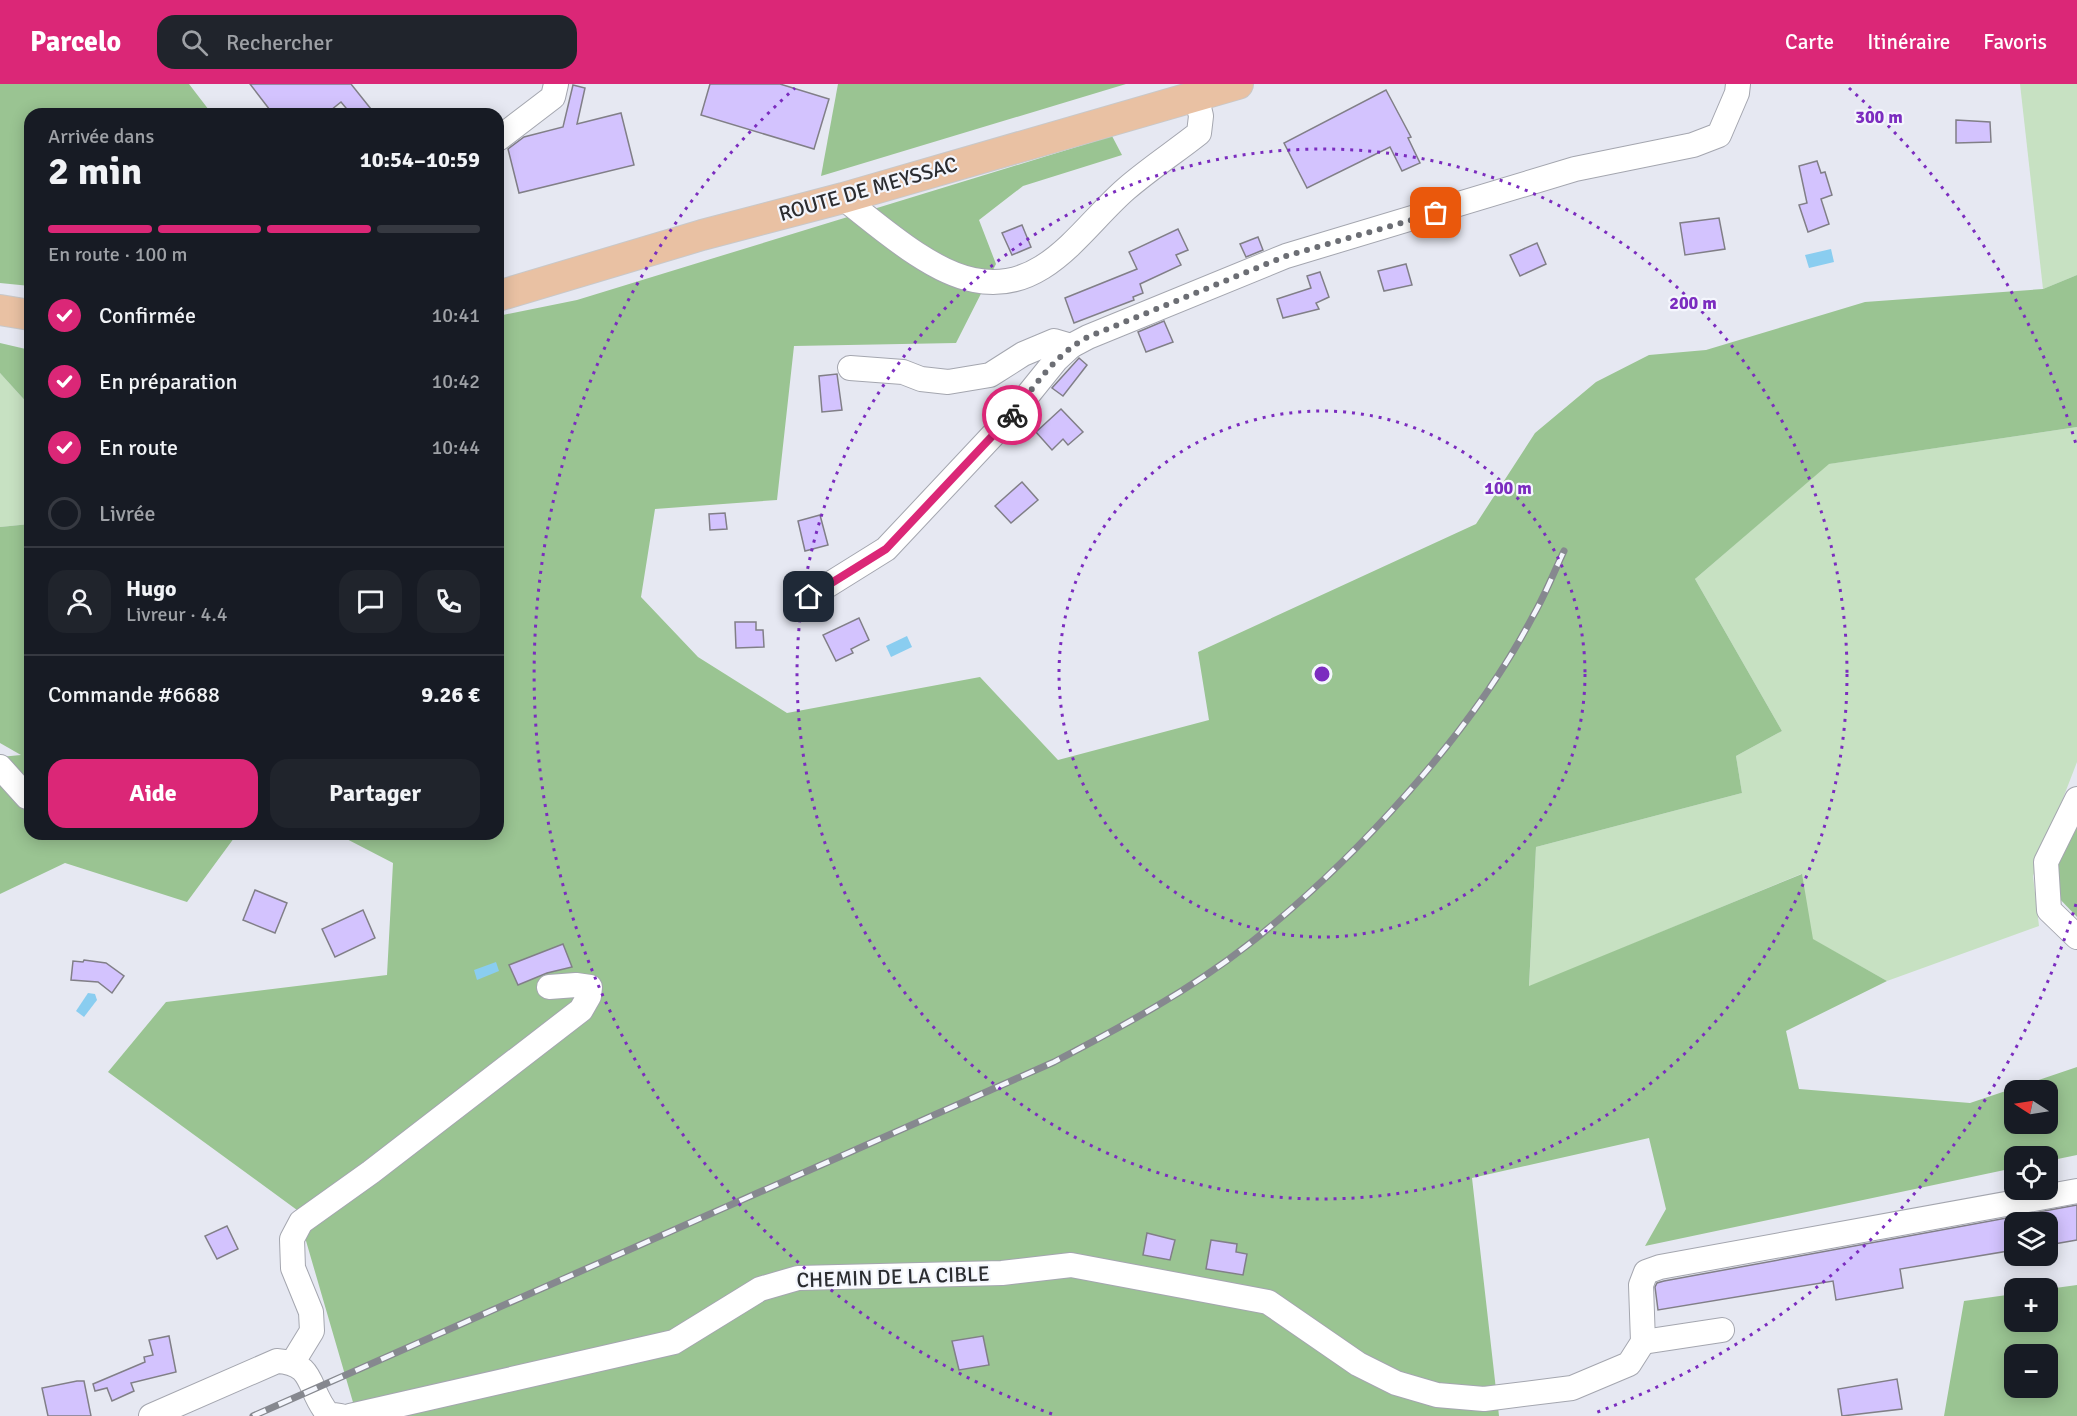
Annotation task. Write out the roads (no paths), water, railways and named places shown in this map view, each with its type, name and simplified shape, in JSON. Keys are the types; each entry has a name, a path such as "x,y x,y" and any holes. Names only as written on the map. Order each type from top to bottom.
{"main road":[{"name":"ROUTE DE MEYSSAC","path":"504,294 702,235 843,198 1238,84"},
{"path":"0,310 24,314"}],"street":[{"path":"504,134 553,97 556,84"},
{"path":"809,597 886,549 1010,417 1071,346 1172,301 1286,256 1457,207 1575,169 1693,145 1719,135 1737,93 1738,84"},
{"path":"843,198 933,264 974,280 1012,281 1056,260 1126,189 1199,133 1201,116 1196,95"},
{"path":"850,368 903,372 921,379 948,382 990,375 1023,354 1054,341 1071,346"},
{"path":"0,767 24,794"},
{"path":"2077,799 2046,862 2049,910 2077,937"},
{"path":"293,1362 312,1331 311,1312 293,1268 292,1239 301,1222 371,1172 581,1010 589,996 590,987 576,985 549,987"},
{"path":"1722,1330 1643,1342 1641,1285 1646,1272 1660,1267 2077,1191"},
{"name":"CHEMIN DE LA CIBLE","path":"340,1415 674,1342 760,1289 798,1278 1002,1273 1071,1265 1268,1302 1358,1364 1396,1383 1437,1395 1484,1399 1572,1388 1629,1364 1643,1342"},
{"path":"151,1416 277,1361 293,1362 305,1370 322,1407 340,1415"}],"water":[{"path":"1831,249 1834,262 1809,268 1805,255"},
{"path":"907,636 912,647 891,657 886,646"},
{"path":"496,962 499,971 477,980 474,970"},
{"path":"88,993 95,994 97,1000 84,1017 76,1011"}],"railway":[{"path":"253,1416 1054,1062 1179,993 1249,944 1289,911 1369,835 1407,794 1444,750 1507,661 1537,608 1564,551"}]}
